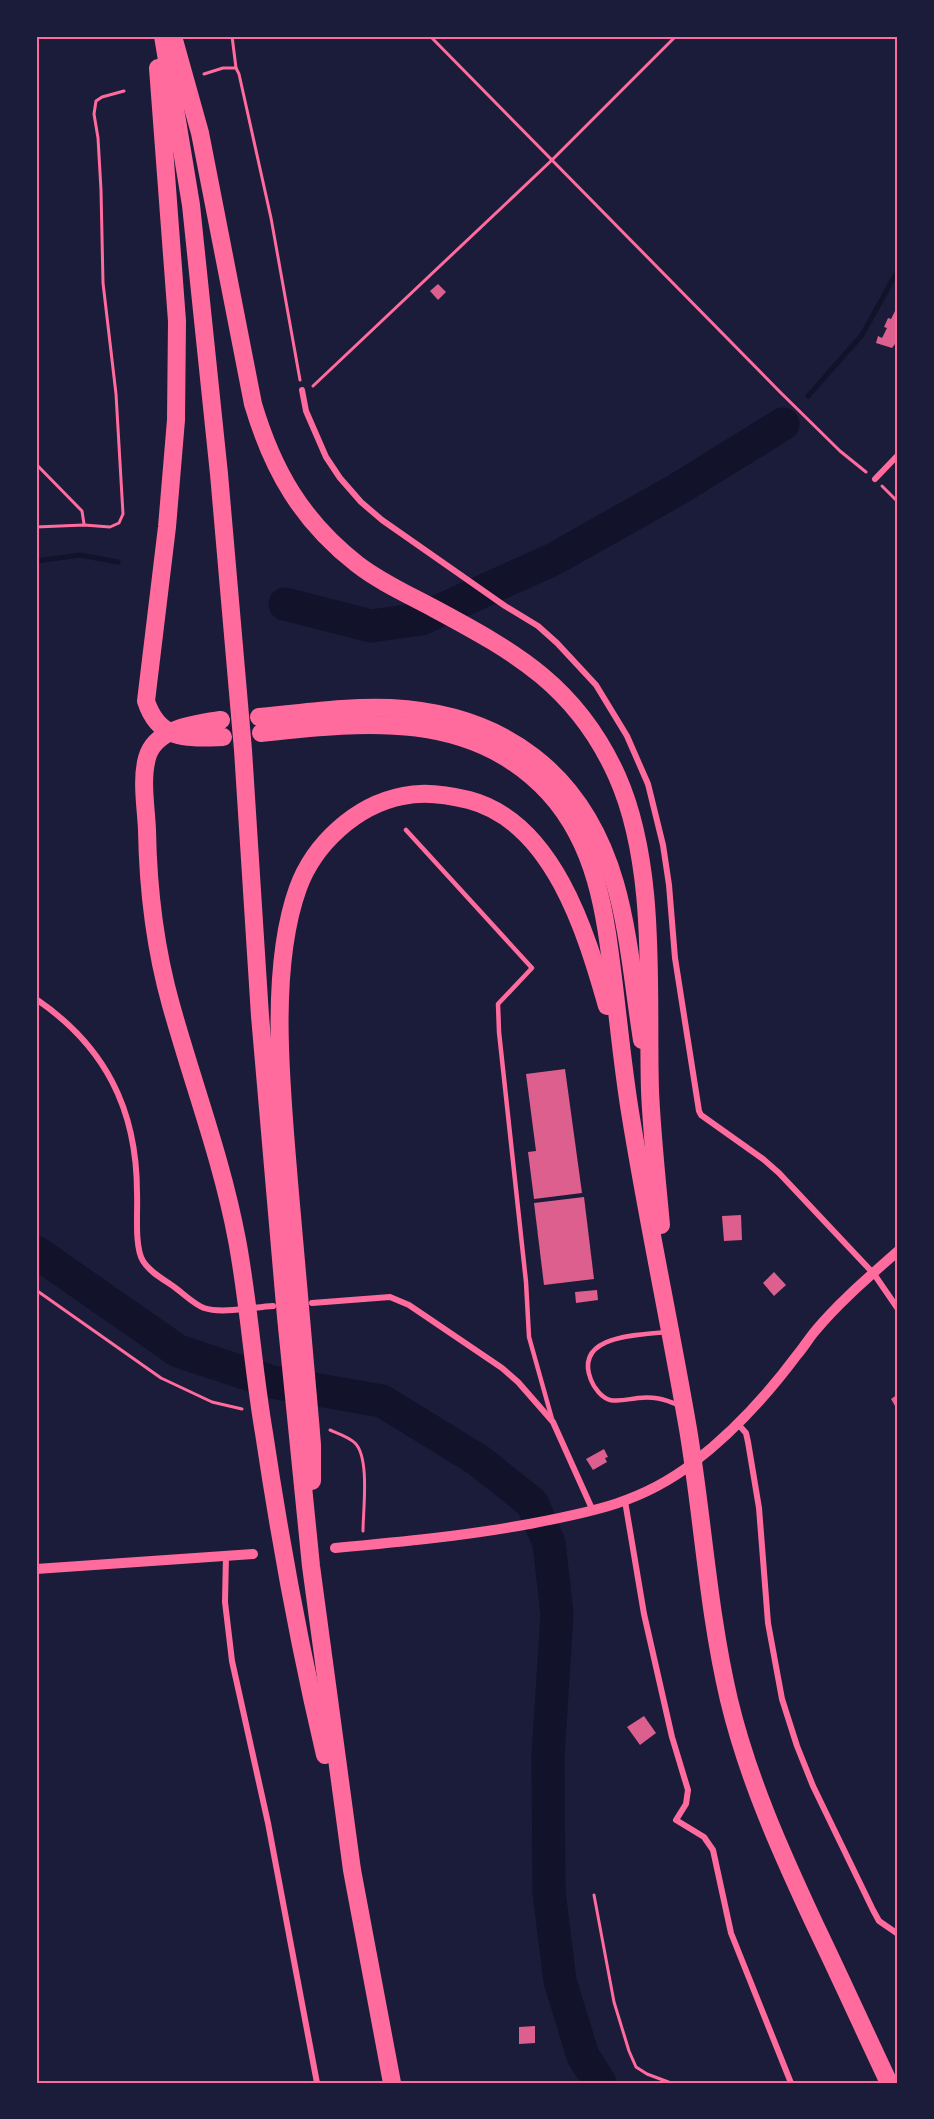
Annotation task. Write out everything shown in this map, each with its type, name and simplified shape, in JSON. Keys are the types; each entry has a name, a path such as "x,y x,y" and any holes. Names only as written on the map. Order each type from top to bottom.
{"highway":[{"path":"155,36 177,321 176,420 167,527 146,701 156,722 171,733"},
{"path":"163,36 191,204 218,462 243,750 260,1016 293,1310 305,1443 311,1566 352,1870"},
{"path":"172,36 200,133 254,404 264,441 289,489 321,531 359,566 513,653 539,672 560,691 592,730 618,777 637,839 644,889 651,1007 650,1092"},
{"path":"627,1090 606,919 599,885 573,826 552,796 533,776 504,756 468,738 431,729 393,724 260,725 389,708 423,711 459,718 490,729 521,747 564,784 589,819 603,847 615,884 650,1092 671,1332"},
{"path":"222,728 192,724 158,739 153,744 146,767 147,854 155,933 171,1004 225,1185 237,1241 263,1431 317,1721 352,1870 392,2083"},
{"path":"293,1310 281,1038 281,982 291,915 298,887 312,860 328,839 347,821 374,806 402,796 428,794 457,797 483,804 501,813 521,829 540,850 556,874 581,927 595,965 627,1090 671,1332 699,1503 723,1672 746,1759 782,1852 885,2075"}],"street":[{"path":"302,390 306,411 326,457 347,486 370,511 505,606 538,626 557,642 596,685 627,736 644,775 663,845 675,958 699,1111 701,1115 779,1173 874,1274 898,1309"},
{"path":"875,479 898,456"},
{"path":"36,999 54,1011 78,1033 98,1056 121,1101 131,1128 135,1154 138,1244 142,1260 153,1272 203,1307 217,1310 293,1310 390,1296 409,1305 502,1368 518,1382 553,1422 588,1513"},
{"path":"335,1548 496,1530 588,1513 625,1502 676,1475 737,1423 779,1378 828,1317 898,1251"},
{"path":"737,1423 746,1433 748,1442 759,1508 768,1623 788,1720 813,1786 873,1910 879,1921 898,1934"},
{"path":"625,1502 644,1614 672,1737 688,1790 686,1803 676,1820 704,1837 713,1850 732,1933 791,2083"},
{"path":"36,1569 253,1554"},
{"path":"226,1556 225,1602 232,1661 268,1823 317,2083"}],"lane":[{"path":"406,830 532,968 498,1004 529,1337 553,1422"},
{"path":"671,1332 633,1335 610,1340 599,1345 588,1365 591,1380 598,1392 609,1400 625,1401 655,1397 685,1416"}],"path":[{"path":"232,36 236,68 250,117 271,218 302,390 317,384 552,160 676,36"},
{"path":"430,36 825,436 898,502"},
{"path":"204,74 223,68 236,68"},
{"path":"36,527 84,525 110,527 119,523 123,514 116,394 104,283 101,190 94,107 96,101 102,97 124,91"},
{"path":"36,464 82,511 84,525"},
{"path":"36,1290 161,1378 212,1402 250,1412"},
{"path":"322,1426 354,1442 361,1452 364,1477 363,1545"},
{"path":"594,1895 614,2002 629,2051 636,2067 671,2083"}],"building":[{"path":"438,284 446,292 438,300 430,291"},
{"path":"898,305 898,346 895,344 892,348 876,343 878,336 882,338 887,328 884,327 888,318 891,319"},
{"path":"565,1069 582,1193 534,1199 528,1152 536,1151 526,1074"},
{"path":"584,1197 594,1279 544,1285 534,1203"},
{"path":"741,1215 742,1240 724,1241 722,1216"},
{"path":"774,1272 786,1285 774,1296 763,1283"},
{"path":"597,1290 598,1300 576,1303 575,1292"},
{"path":"898,1394 898,1411 891,1399"},
{"path":"604,1449 608,1457 605,1458 607,1462 593,1470 586,1459"},
{"path":"644,1716 656,1733 640,1745 627,1727"},
{"path":"535,2026 535,2043 519,2044 519,2027"}],"waterway":[{"path":"808,396 862,335 898,270"},
{"path":"285,604 371,626 421,619 554,559 678,489 783,424"},
{"path":"36,561 80,555 118,562"},
{"path":"36,1252 178,1351 272,1382 382,1401 478,1460 532,1503 549,1543 557,1614 548,1757 549,1892 560,1981 583,2056 600,2083"}]}
